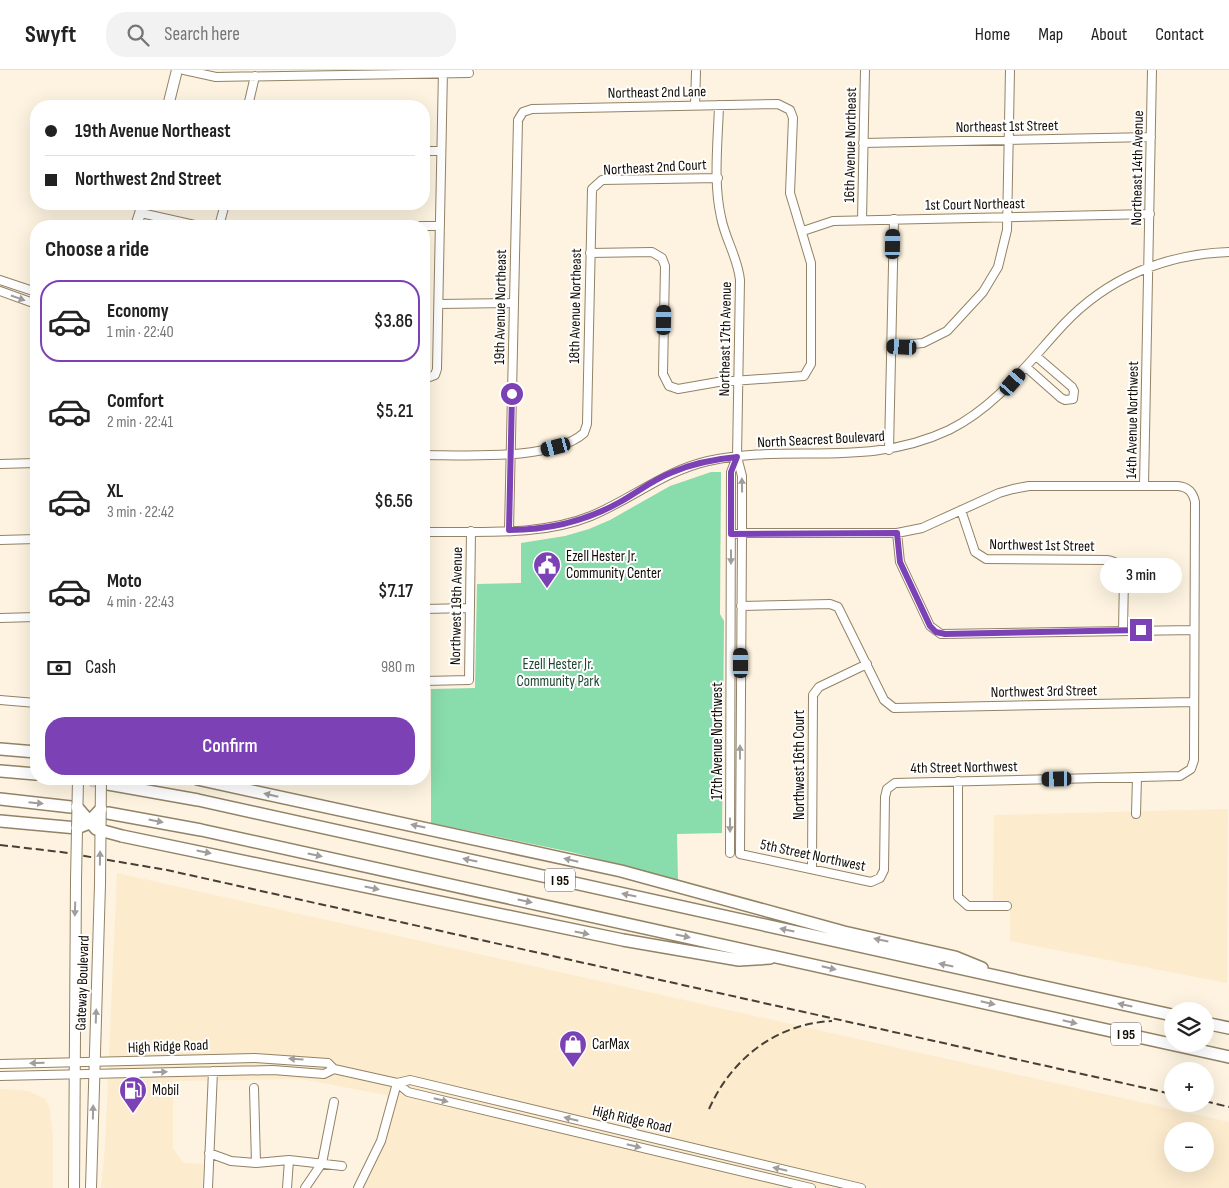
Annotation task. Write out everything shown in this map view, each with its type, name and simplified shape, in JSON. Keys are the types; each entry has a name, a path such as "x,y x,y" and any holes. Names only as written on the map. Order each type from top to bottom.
{"highway":[{"path":"0,749 30,752"},
{"path":"0,771 30,774"},
{"name":"I 95","path":"125,785 1164,1014"},
{"path":"224,785 629,874 844,932 955,957 1011,980"},
{"path":"0,799 74,807 100,832 623,940 739,960 782,957"},
{"path":"0,821 74,828 89,822 104,811"},
{"name":"I 95","path":"104,811 782,957 1229,1058"},
{"path":"1214,1025 1229,1028"}],"main road":[{"path":"170,100 177,70"},
{"name":"Gateway Boulevard","path":"74,1188 76,880 74,807 77,785"},
{"name":"Gateway Boulevard","path":"91,1188 100,832 104,811 105,785"}],"street":[{"path":"184,70 216,77 300,73 469,73"},
{"name":"16th Avenue Northeast","path":"862,220 865,70"},
{"path":"891,346 912,346 928,342 955,324 983,292 998,267 1006,239 1008,217 1010,70"},
{"name":"Northeast 14th Avenue","path":"1149,267 1152,70"},
{"path":"430,377 435,375 437,369 443,72"},
{"path":"695,105 696,72"},
{"path":"249,100 255,76"},
{"name":"Northeast 2nd Lane","path":"520,115 532,109 778,104 786,106 792,114 790,193 794,212 803,231"},
{"name":"Northeast 17th Avenue","path":"719,105 718,178 721,217 739,270 737,457"},
{"name":"19th Avenue Northeast","path":"509,530 513,304 520,115"},
{"name":"Northeast 1st Street","path":"863,143 1151,137"},
{"path":"430,151 442,151"},
{"name":"Northeast 2nd Court","path":"594,186 602,180 718,178"},
{"name":"18th Avenue Northeast","path":"511,454 556,447 580,436 586,429 591,194 594,186"},
{"path":"148,210 180,220"},
{"name":"1st Court Northeast","path":"803,231 833,221 1150,214"},
{"path":"889,450 894,219"},
{"path":"430,226 440,226"},
{"path":"590,253 652,252 662,258 665,266 663,374 666,383 678,389 738,380 800,378 808,373 811,364 813,279 808,247 803,231"},
{"name":"North Seacrest Boulevard","path":"430,532 542,528 577,521 606,509 672,472 706,461 737,457 852,454 889,450 929,438 966,420 1000,395 1063,325 1090,300 1121,280 1149,267 1187,256 1229,252"},
{"name":"14th Avenue Northwest","path":"1149,267 1144,486 1182,486 1190,490 1194,498 1194,760 1192,769"},
{"path":"0,280 30,290"},
{"path":"0,291 30,302"},
{"path":"438,304 513,304"},
{"path":"1026,367 1061,398 1065,400 1073,399 1074,391 1072,387 1036,356"},
{"path":"430,455 511,454"},
{"name":"17th Avenue Northwest","path":"737,457 742,476 740,854"},
{"name":"17th Avenue Northwest","path":"730,853 731,472 737,457"},
{"path":"0,464 30,463"},
{"path":"731,534 897,533 922,528 999,493 1029,486 1144,486"},
{"name":"Northwest 1st Street","path":"961,510 976,552 986,559 1107,560 1115,562 1121,568 1124,577 1123,631"},
{"name":"Northwest 19th Avenue","path":"430,681 469,680 471,531"},
{"path":"897,533 900,562 930,626 941,634 1194,630"},
{"path":"0,540 30,539"},
{"path":"741,606 834,605 842,610 867,664"},
{"path":"430,610 470,608"},
{"path":"0,618 30,617"},
{"name":"Northwest 3rd Street","path":"867,664 884,700 894,708 1194,702"},
{"name":"Northwest 16th Court","path":"812,869 814,695 819,687 867,664"},
{"path":"0,700 30,702"},
{"name":"4th Street Northwest","path":"880,878 884,870 885,797 887,788 899,783 1180,776 1192,769"},
{"path":"1136,814 1137,777"},
{"path":"958,781 958,897 968,906 1008,906"},
{"name":"5th Street Northwest","path":"740,854 867,881 880,878"},
{"path":"255,1058 255,1070"},
{"name":"High Ridge Road","path":"0,1064 255,1058 328,1063 334,1069 397,1083 410,1080 862,1188"},
{"name":"High Ridge Road","path":"0,1076 255,1070 324,1074 334,1069"},
{"path":"208,1188 213,1071"},
{"path":"358,1188 381,1141 397,1083"},
{"name":"High Ridge Road","path":"397,1083 408,1092 808,1187"},
{"path":"254,1088 256,1163"},
{"path":"489,1112 492,1101"},
{"path":"305,1188 322,1164 334,1102"},
{"path":"684,1158 686,1146"},
{"path":"209,1153 230,1161 256,1163 288,1160 342,1166"},
{"path":"287,1188 288,1160"},
{"path":"807,1175 808,1187"}],"shaded area":[{"path":"1228,809 1227,983 1010,941 1010,901 993,900 994,815"},
{"path":"117,873 1164,1107 1164,1112 1184,1112 1229,1122 1229,1188 353,1188 370,1158 385,1114 388,1102 386,1095 301,1079 173,1081 173,1149 184,1163 203,1164 202,1188 101,1188 105,1148"},
{"path":"0,1089 29,1091 45,1099 49,1106 53,1136 53,1188 0,1188"}],"green space":[{"name":"Ezell Hester Jr. Community Park","path":"711,472 721,472 720,614 724,621 722,833 677,834 678,880 571,852 431,823 431,689 475,688 477,584 521,583 521,543 565,536 589,529 610,520 670,486"}],"railway":[{"path":"0,845 61,852 167,870 1164,1092"},
{"path":"709,1109 730,1074 758,1047 792,1029 832,1021"},
{"path":"1214,1103 1229,1107"}],"place":[{"name":"Ezell Hester Jr. Community Center","path":"547,589"},
{"name":"CarMax","path":"573,1068"},
{"name":"Mobil","path":"133,1114"}],"route":[{"path":"512,394 509,530 542,528 577,521 606,509 656,479 672,472 706,461 737,457 731,472 731,534 897,533 900,562 930,626 936,632 945,634 1141,630"}]}
